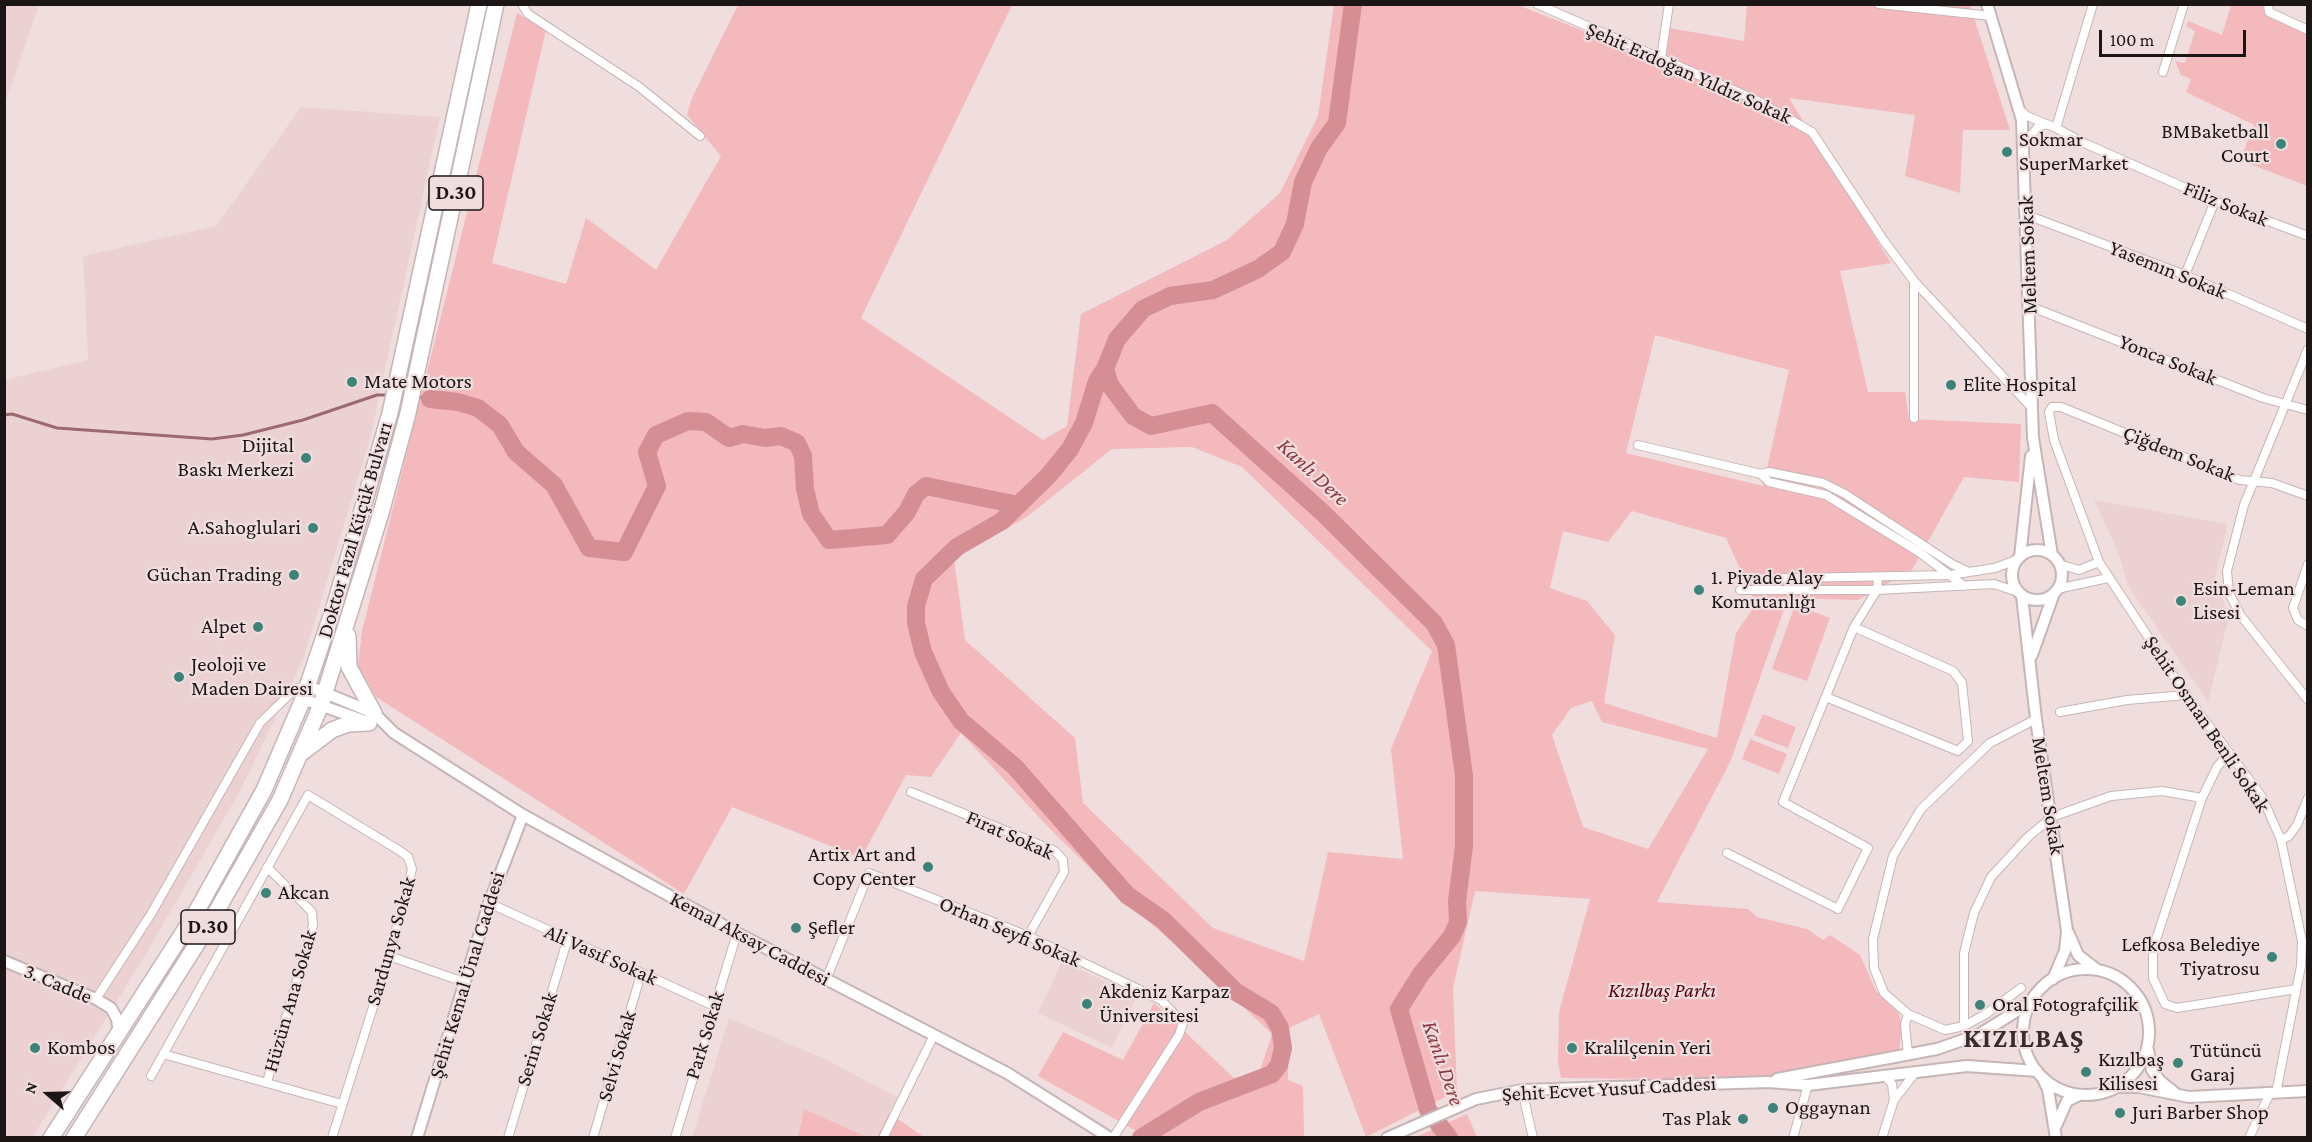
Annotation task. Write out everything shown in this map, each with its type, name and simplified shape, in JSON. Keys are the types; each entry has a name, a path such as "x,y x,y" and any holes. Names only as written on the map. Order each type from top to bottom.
{"highway":[{"name":"Doktor Fazıl Küçük Bulvarı","path":"51,1137 195,914 264,790 306,692 335,604 390,413 479,4"},
{"name":"Doktor Fazıl Küçük Bulvarı","path":"74,1137 207,928 280,800 323,699 349,618 408,413 496,4"},
{"path":"301,754 332,730 372,718 349,667 347,647 349,618"}],"main road":[{"name":"Meltem Sokak","path":"1987,4 2019,109 2024,144 2033,438 2052,555"},
{"name":"Meltem Sokak","path":"2018,558 2033,438"},
{"path":"2035,550 2052,555 2059,564 2061,580 2056,591 2036,600 2020,594 2012,573 2018,558 2035,550"},
{"name":"Meltem Sokak","path":"2030,660 2056,591"},
{"name":"Meltem Sokak","path":"2020,594 2067,931 2065,951 2053,979"},
{"name":"Kemal Aksay Caddesi","path":"306,692 372,718 523,815 737,933 1007,1073 1111,1137"},
{"name":"Şehit Kemal Ünal Caddesi","path":"417,1137 489,903 523,815"},
{"name":"Meltem Sokak","path":"2067,931 2078,955 2096,969"},
{"name":"3. Cadde","path":"4,961 96,999 111,1008"},
{"path":"2056,1133 2048,1089 2028,1055 2023,1038 2025,1019 2031,1002 2040,989 2053,979 2073,970 2096,969 2112,974 2127,984 2139,997 2148,1021 2148,1048 2152,1070 2160,1081 2178,1095"},
{"path":"119,1035 117,1019 111,1008 134,1005 144,995"},
{"name":"Şehit Ecvet Yusuf Caddesi","path":"1768,1082 1937,1048 1980,1034 2031,1002"},
{"path":"2040,1075 2060,1089 2079,1095 2099,1094 2118,1087 2131,1077 2148,1048"},
{"name":"Şehit Ecvet Yusuf Caddesi","path":"1387,1137 1476,1099 1522,1090 1768,1082 1808,1085 1967,1066 2040,1075"},
{"path":"2118,1087 2139,1087 2189,1097 2307,1091"},
{"path":"2056,1133 2067,1101 2079,1095"}],"street":[{"name":"Şehit Erdoğan Yıldız Sokak","path":"1537,4 1758,101 1800,122 1812,132 1884,241 1914,281 2032,408"},
{"path":"1661,58 1669,4"},
{"path":"1879,4 1991,16"},
{"path":"2056,128 2093,4"},
{"path":"2163,72 2184,4"},
{"path":"2268,4 2269,12 2307,30"},
{"path":"523,7 638,86 700,136"},
{"name":"Filiz Sokak","path":"2019,109 2026,116 2215,201 2307,236"},
{"path":"2024,144 2038,127 2047,124"},
{"path":"2185,276 2215,201"},
{"name":"Yasemın Sokak","path":"2027,215 2185,276 2307,329"},
{"path":"1914,281 1914,418"},
{"name":"Yonca Sokak","path":"2029,306 2284,405 2307,410"},
{"path":"2307,349 2237,524 2226,571 2229,593 2241,616 2307,700"},
{"name":"Çiğdem Sokak","path":"2052,407 2061,407 2240,480 2272,483 2307,496"},
{"name":"Şehit Osman Benli Sokak","path":"2052,407 2049,412 2054,440 2099,562 2186,695 2262,797 2281,840 2302,941 2296,989 2273,1093 2250,1137"},
{"path":"1638,445 1761,474 1769,472 1823,483 1845,494 1952,564 1970,572"},
{"path":"1761,474 1770,482 1806,489 1837,501 1950,574 1964,586"},
{"path":"1742,579 1950,574 2006,566 2018,558"},
{"path":"2059,564 2079,570 2099,562"},
{"path":"2307,564 2293,608 2298,620 2307,626"},
{"path":"1727,853 1838,909 1868,848 1783,802 1854,627 1877,590 1878,577"},
{"path":"2056,591 2108,578"},
{"path":"1740,590 1877,590 1994,584 2020,594"},
{"path":"1826,697 1958,751 1968,741 1962,683 1953,670 1854,627"},
{"path":"96,999 151,914 260,723 295,689 306,692"},
{"path":"2060,712 2127,700 2186,695"},
{"path":"2021,988 1964,1026 1945,1030 1908,1014 1884,993 1874,968 1873,939 1893,856 1921,809 1990,743 2036,719"},
{"path":"2229,753 2217,767 2202,798 2152,949 2153,978 2165,1004 2177,1008 2296,989"},
{"name":"Fırat Sokak","path":"910,792 1055,851 1063,860 1064,872 1028,936"},
{"path":"1964,1026 1964,952 1977,905 1991,876 2002,862 2052,817 2111,796 2137,792 2174,792 2202,798"},
{"name":"Sardunya Sokak","path":"267,867 308,795 408,858 412,869 409,888 389,956 332,1137"},
{"path":"2281,840 2289,836 2297,825 2307,798"},
{"path":"151,1076 267,867"},
{"name":"Hüzün Ana Sokak","path":"267,867 312,912 313,925 267,1083"},
{"name":"Orhan Seyfi Sokak","path":"826,980 869,873 1028,936 1161,1000 1183,1023 1176,1042 1111,1137"},
{"name":"Ali Vasıf Sokak","path":"489,903 567,941 714,1006"},
{"name":"Park Sokak","path":"675,1137 737,933"},
{"name":"Serin Sokak","path":"508,1137 567,941"},
{"path":"389,956 464,982"},
{"name":"Selvi Sokak","path":"593,1137 641,974"},
{"path":"1908,1014 1905,1025 1908,1054"},
{"path":"883,1137 934,1035"},
{"path":"162,1054 342,1104"},
{"path":"1882,1137 1894,1100 1910,1077 1917,1072"},
{"path":"1884,1075 1892,1084 1894,1100"},
{"path":"1793,1137 1808,1085"},
{"path":"1522,1090 1533,1137"}],"shaded area":[{"path":"4,5 39,5 5,104"},
{"path":"301,107 440,117 370,439 303,660 240,791 146,954 32,1138 4,1137 4,380 88,360 83,256 216,226"},
{"name":"Esin-Leman Lisesi","path":"2094,500 2228,524 2215,578 2229,616 2208,702 2128,586 2118,552"},
{"name":"Akdeniz Karpaz Üniversitesi","path":"1062,961 1137,996 1112,1048 1038,1013"},
{"path":"729,1018 827,1060 897,1097 876,1137 867,1137 804,1109 798,1137 692,1138"}],"green space":[{"name":"Kızılbaş Parkı","path":"738,5 1012,5 861,318 1043,440 1067,426 1081,314 1227,240 1280,193 1318,116 1334,5 1518,5 1664,63 1669,28 1744,41 1747,5 1970,5 2010,130 1963,130 1960,193 1905,176 1915,115 1789,98 1891,263 1840,271 1868,392 1905,392 1909,419 2021,424 2019,482 1964,477 1912,570 1858,600 1788,598 1731,760 1657,902 1748,909 1757,917 1807,929 1823,940 1830,935 1860,955 1876,991 1899,1014 1902,1027 1899,1051 1870,1064 1770,1076 1671,1079 1561,1078 1558,1062 1559,1012 1590,899 1475,891 1453,988 1457,1091 1366,1137 1319,1014 1289,1028 1288,1080 1303,1086 1304,1137 1147,1137 1038,1076 1063,1032 1123,1060 1154,1003 1234,1078 1259,1074 1272,1034 1201,967 1110,888 1050,829 961,733 931,777 906,775 861,858 732,807 684,894 376,697 358,665 362,631 517,13 546,30 492,263 566,284 586,218 656,270 721,156 687,115 692,98","holes":["1655,335 1789,370 1763,486 1626,453","1192,447 1242,467 1432,651 1391,749 1403,859 1328,852 1304,961 1213,928 1083,803 1075,738 965,640 954,559 1028,516 1112,449","1632,511 1726,538 1756,604 1736,633 1717,738 1604,703 1615,635 1587,601 1550,588 1563,531 1608,542","1592,701 1602,722 1708,749 1648,849 1583,827 1552,735 1571,708"]},
{"path":"2231,5 2259,5 2307,28 2307,186 2240,160 2254,125 2186,92 2191,79 2181,75 2175,61 2185,63 2195,31 2186,26 2188,21 2222,35"},
{"path":"1795,605 1830,618 1807,681 1772,669"},
{"path":"1763,714 1796,727 1788,748 1754,735"},
{"path":"1750,739 1787,754 1779,774 1742,759"},
{"path":"804,1109 867,1137 798,1137"},
{"path":"889,1113 924,1137 876,1138"},
{"path":"1467,1114 1477,1137 1418,1136"}],"waterway":[{"name":"Kanlı Dere","path":"1353,4 1337,123 1319,148 1303,182 1295,224 1282,252 1258,269 1213,290 1170,296 1143,309 1117,339 1105,369 1110,385 1133,416 1151,426 1212,413 1323,513 1434,623 1446,645 1464,776 1464,846 1457,901 1458,922 1452,936 1421,974 1399,1009 1428,1110 1449,1138"},
{"path":"1105,369 1097,381 1084,423 1070,449 1049,475 1002,521 957,547 924,579 916,606 916,623 923,652 941,692 961,721 1015,767 1127,895 1163,920 1236,992 1271,1013 1280,1028 1283,1048 1279,1065 1272,1074 1199,1102 1141,1138"},
{"path":"4,415 12,414 57,428 212,439 243,435 303,420 377,395 390,395"},
{"path":"417,397 430,399"},
{"path":"430,399 458,402 478,408 500,425 516,452 554,485 589,548 624,552 657,486 647,452 656,435 688,421 706,422 729,438 743,434 765,438 781,436 797,443 803,456 805,489 811,514 829,540 887,535 907,512 916,494 926,486 1018,505"}],"place":[{"name":"BMBaketball Court","path":"2281,144"},
{"name":"Sokmar SuperMarket","path":"2007,152"},
{"name":"Mate Motors","path":"352,382"},
{"name":"Elite Hospital","path":"1951,385"},
{"name":"Dijital Baskı Merkezi","path":"306,458"},
{"name":"A.Sahoglulari","path":"313,528"},
{"name":"Güchan Trading","path":"294,575"},
{"name":"1. Piyade Alay Komutanlığı","path":"1699,590"},
{"name":"Esin-Leman Lisesi","path":"2181,601"},
{"name":"Alpet","path":"258,627"},
{"name":"Jeoloji ve Maden Dairesi","path":"179,677"},
{"name":"Artix Art and Copy Center","path":"928,867"},
{"name":"Akcan","path":"266,893"},
{"name":"Şefler","path":"796,928"},
{"name":"Lefkosa Belediye Tiyatrosu","path":"2272,957"},
{"name":"Akdeniz Karpaz Üniversitesi","path":"1087,1004"},
{"name":"Oral Fotografçilik","path":"1980,1005"},
{"name":"Kombos","path":"35,1048"},
{"name":"Kralilçenin Yeri","path":"1572,1048"},
{"name":"Tütüncü Garaj","path":"2178,1063"},
{"name":"Kızılbaş Kilisesi","path":"2086,1072"},
{"name":"Oggaynan","path":"1773,1108"},
{"name":"Juri Barber Shop","path":"2120,1113"},
{"name":"Tas Plak","path":"1743,1119"}],"district":[{"name":"KIZILBAŞ","path":"2024,1039"}]}
